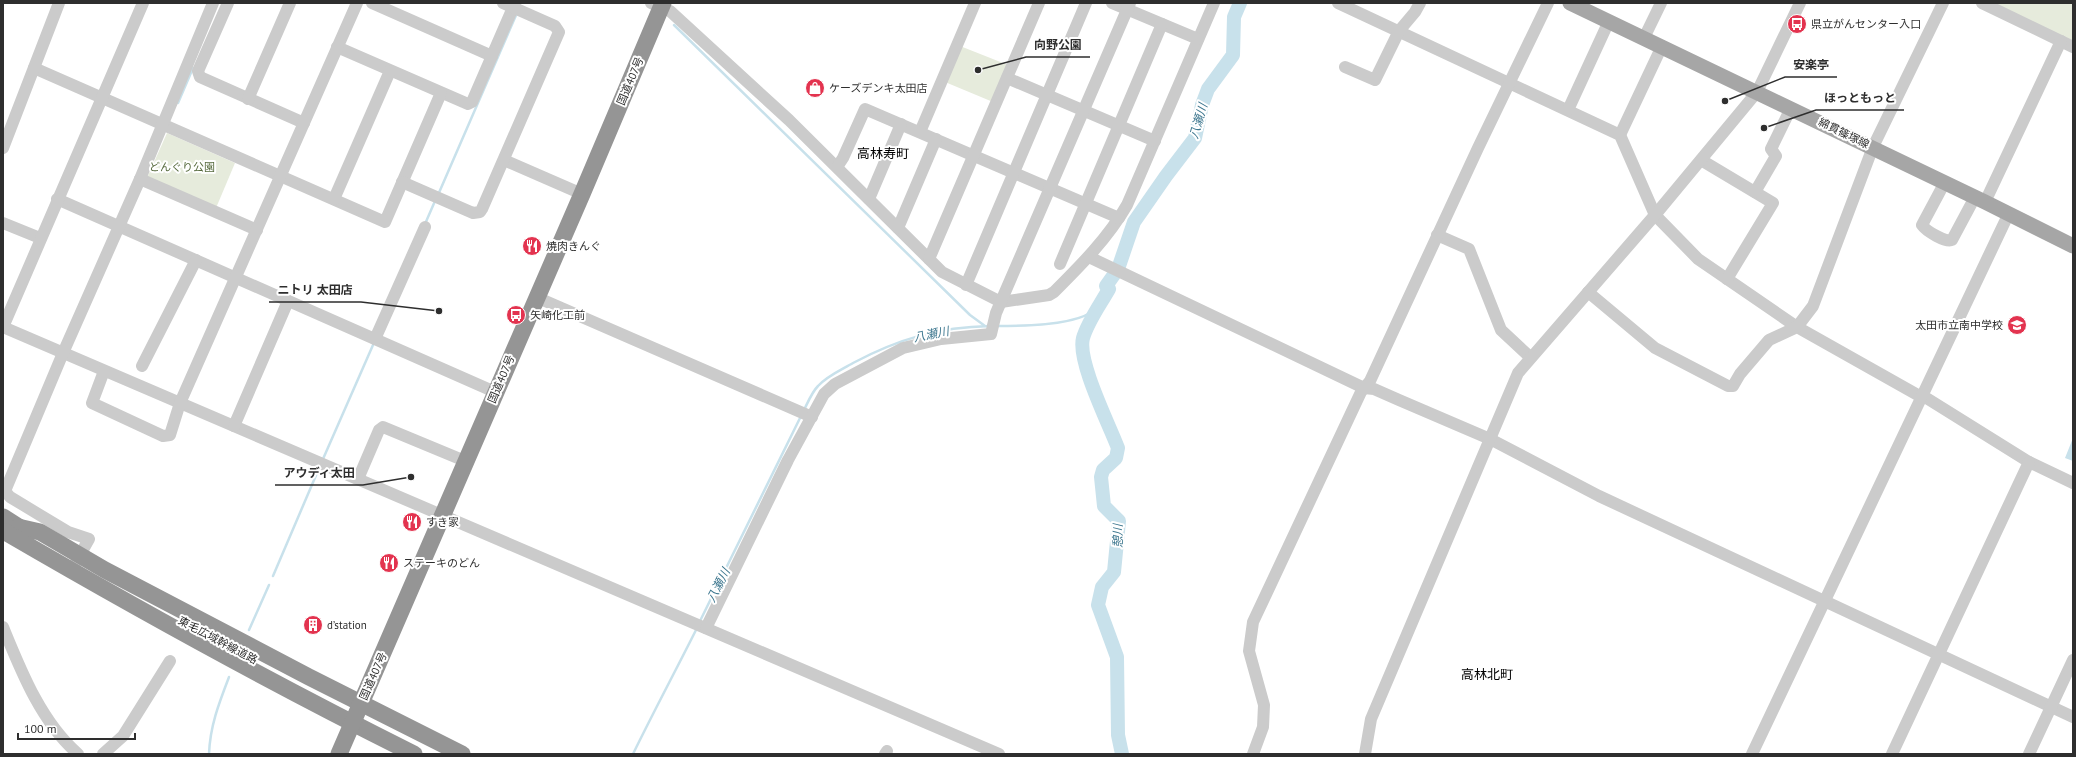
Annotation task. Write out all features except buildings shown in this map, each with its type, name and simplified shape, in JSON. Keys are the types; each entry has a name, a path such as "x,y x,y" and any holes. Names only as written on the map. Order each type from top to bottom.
{"highway":[{"name":"国道407号","path":"338,754 582,194 658,4"},
{"name":"東毛広域幹線道路","path":"3,518 11,529 35,550 97,586 323,702"},
{"path":"11,529 40,532 78,559 462,754"},
{"path":"35,550 49,567 103,598 349,731 389,741"},
{"name":"東毛広域幹線道路","path":"78,559 389,741 414,754"},
{"name":"東毛広域幹線道路","path":"389,741 438,754"}],"main road":[{"name":"綿貫篠塚線","path":"1570,3 1873,147 2073,246"}],"street":[{"path":"3,148 59,3"},
{"path":"143,3 40,238 3,327 998,754"},
{"path":"78,559 89,539 68,532 10,497 5,491 63,352 140,179 213,3"},
{"path":"228,3 198,71 200,77 304,122"},
{"path":"248,99 290,3"},
{"path":"104,371 92,403 164,436 170,435 180,403 357,3"},
{"path":"372,3 492,56"},
{"path":"920,132 975,3"},
{"path":"966,285 1086,3"},
{"path":"1112,3 1129,6 1162,24 1198,39"},
{"path":"658,4 670,11 789,120 942,272 1001,302 1049,295 1089,257 1119,218 1127,205 1214,3"},
{"path":"1338,3 1620,135 1656,215 1698,259 1797,327 1978,429 2030,462 2073,483"},
{"path":"1344,67 1375,80 1399,31 1415,12 1420,3"},
{"path":"1253,754 1263,727 1264,705 1249,651 1253,622 1264,595 1364,388 1370,381 1437,235 1548,3"},
{"path":"1644,38 1661,3"},
{"path":"1365,754 1371,719 1515,380 1530,357 1656,215 1757,92 1800,3"},
{"path":"1588,292 1655,348 1731,387 1769,340 1797,327 1813,306 1873,147 1943,3"},
{"path":"1982,3 2073,47"},
{"path":"337,47 466,104 470,103 492,56 510,4 555,26 559,32 482,209 476,213 402,182"},
{"path":"929,259 1007,78 1035,4"},
{"path":"700,626 824,394 835,384 903,348 941,338 992,334 995,316 1129,6"},
{"path":"1568,110 1609,21"},
{"path":"1060,264 1162,24"},
{"path":"1945,182 1922,225 1924,229 1945,240 1952,240 1980,199 2061,41"},
{"path":"1620,135 1662,46"},
{"path":"34,68 385,222 441,93"},
{"path":"334,199 390,71"},
{"path":"1007,78 1155,141"},
{"path":"837,167 843,158 865,108 1119,218"},
{"path":"1755,192 1776,156 1771,149 1791,108"},
{"path":"869,199 901,124"},
{"path":"898,228 936,139"},
{"path":"504,160 582,194"},
{"path":"1701,160 1773,203 1727,279"},
{"path":"140,179 257,230"},
{"path":"57,199 196,260 235,279 495,392"},
{"path":"1752,754 2009,213"},
{"path":"3,223 40,238"},
{"path":"375,339 425,227"},
{"path":"1437,235 1469,249 1501,330 1530,357"},
{"path":"1089,257 1364,388 1374,389 1490,439 1599,496 2073,717"},
{"path":"142,366 196,260"},
{"path":"536,297 811,416"},
{"path":"234,426 288,301"},
{"path":"358,479 379,430 383,428 465,461"},
{"path":"1892,754 2030,462"},
{"path":"3,627 23,677 35,698 64,742 78,754"},
{"path":"2029,754 2073,660"},
{"path":"103,754 123,736 170,661"}],"green space":[{"path":"1986,3 2073,3 2073,44"},
{"path":"960,46 1008,65 993,102 945,82"},
{"name":"どんぐり公園","path":"167,133 235,163 216,208 147,178"}],"water":[{"path":"2073,438 2073,461 2065,458"}],"waterway":[{"name":"憩川","path":"1122,754 1118,735 1117,657 1098,605 1102,587 1114,572 1119,521 1104,506 1101,477 1103,470 1116,458 1118,448 1089,377 1082,348 1083,338 1091,319 1109,289 1106,286 1118,269 1134,222 1195,138 1202,105 1208,89 1233,55 1234,17 1240,3"},
{"path":"438,195 517,13"},
{"path":"674,25 970,315 985,326"},
{"path":"178,103 193,68"},
{"path":"425,224 435,201"},
{"name":"八瀬川","path":"997,326 1049,324 1076,319 1087,315 1095,309 1106,286"},
{"name":"八瀬川","path":"804,410 810,397 822,382 834,373 886,347 936,332 990,326"},
{"path":"323,459 373,345"},
{"name":"八瀬川","path":"700,621 801,416"},
{"path":"273,576 320,466"},
{"path":"249,630 269,585"},
{"name":"八瀬川","path":"633,754 697,628"},
{"path":"209,754 213,724 229,677"}],"place":[{"name":"県立がんセンター入口","path":"1797,24"},
{"name":"向野公園","path":"978,70"},
{"name":"ケーズデンキ太田店","path":"815,88"},
{"name":"安楽亭","path":"1725,101"},
{"name":"ほっともっと","path":"1764,128"},
{"name":"焼肉きんぐ","path":"532,246"},
{"name":"ニトリ 太田店","path":"439,311"},
{"name":"矢崎化工前","path":"516,315"},
{"name":"太田市立南中学校","path":"2017,325"},
{"name":"アウディ太田","path":"411,477"},
{"name":"すき家","path":"412,522"},
{"name":"ステーキのどん","path":"389,563"},
{"name":"d’station","path":"313,625"}],"district":[{"name":"高林寿町","path":"883,153"},
{"name":"高林北町","path":"1487,674"}]}
